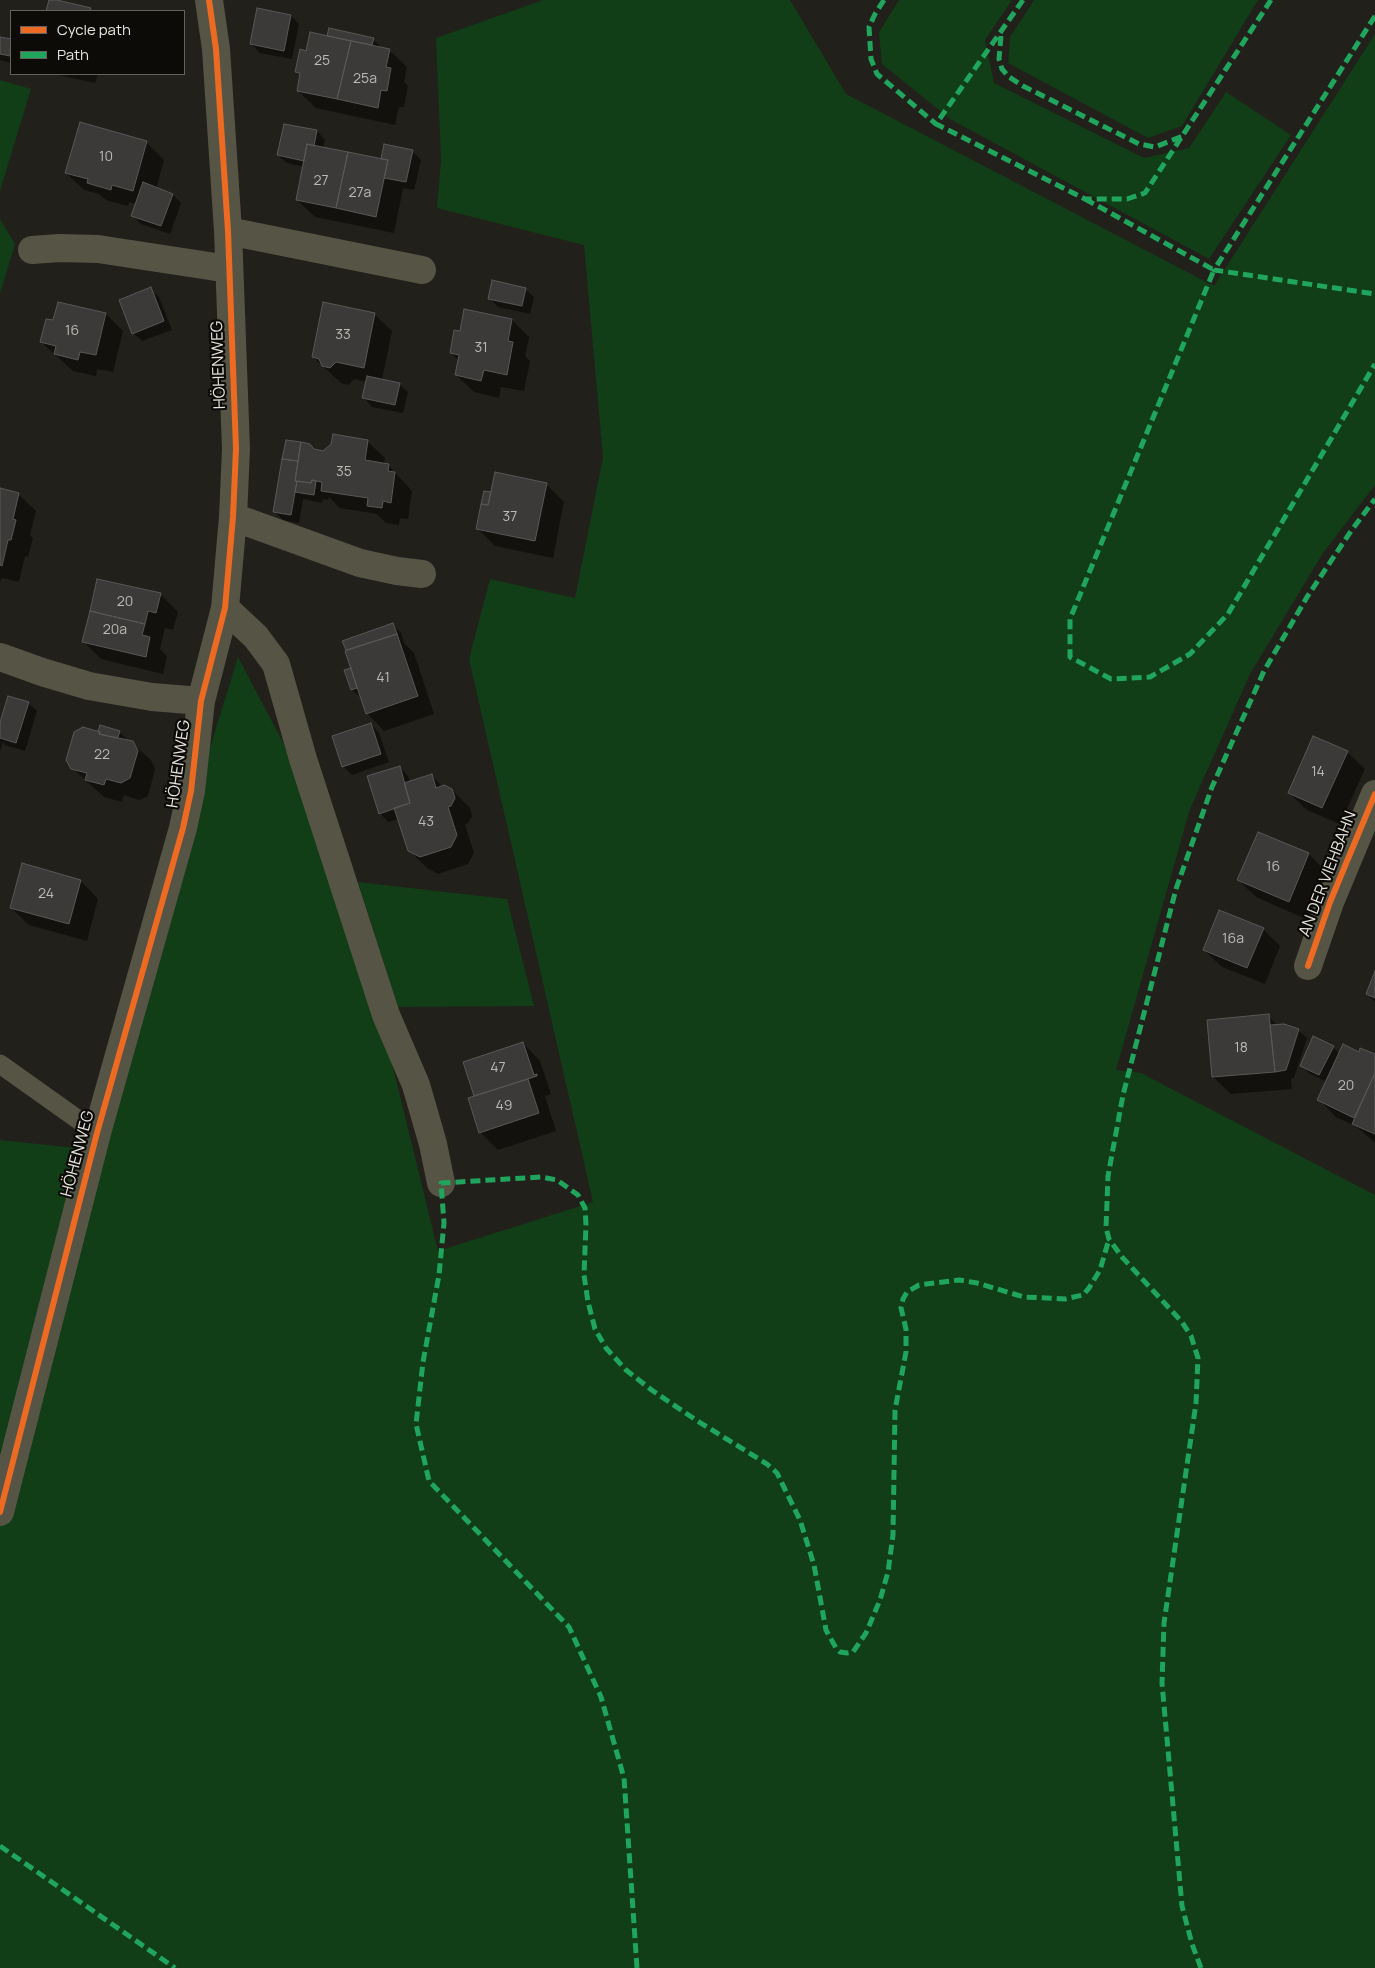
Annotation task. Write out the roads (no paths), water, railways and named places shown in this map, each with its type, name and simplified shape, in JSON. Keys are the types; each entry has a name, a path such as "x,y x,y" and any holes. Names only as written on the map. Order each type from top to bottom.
{"street":[{"name":"HÖHENWEG","path":"0,1512 97,1133 183,828 191,791 202,701 225,608 234,517 236,449 228,231 217,59 209,0"},
{"path":"228,231 422,270"},
{"path":"32,250 59,248 98,249 229,269"},
{"path":"234,517 360,563 422,574"},
{"path":"225,608 256,637 276,664 303,759 386,1015 416,1085 433,1144 440,1183"},
{"path":"0,656 42,672 89,686 152,697 202,701"},
{"name":"AN DER VIEHBAHN","path":"1308,966 1330,902 1375,794"}],"lane":[{"path":"0,1064 97,1133"}]}
